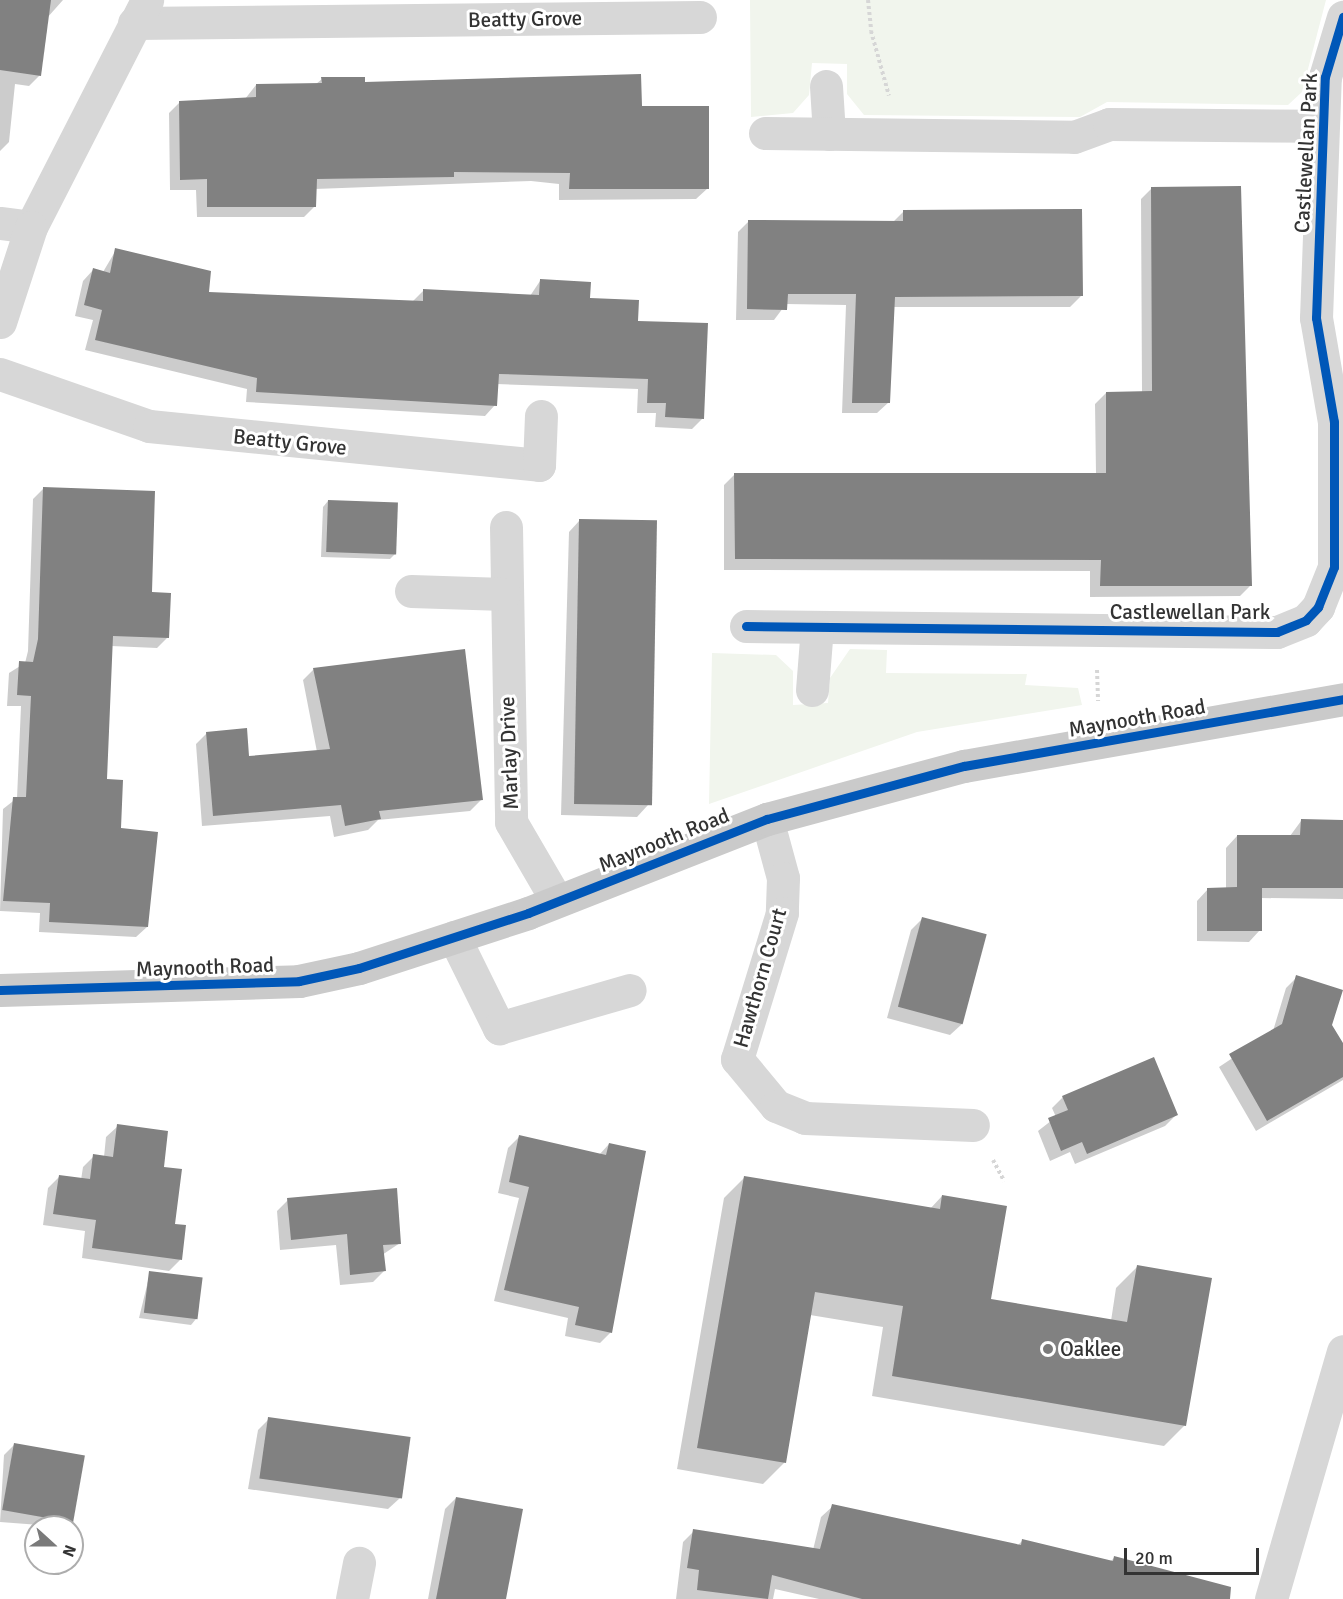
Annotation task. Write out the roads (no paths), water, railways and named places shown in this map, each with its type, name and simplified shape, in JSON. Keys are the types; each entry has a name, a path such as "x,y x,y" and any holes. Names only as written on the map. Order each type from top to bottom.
{"main road":[{"name":"Maynooth Road","path":"0,990 299,981 454,937 557,901 767,819 964,766 1343,699"}],"street":[{"name":"Beatty Grove","path":"0,321 16,225 140,12 700,17"},
{"name":"Castlewellan Park","path":"746,626 1277,632 1306,620 1318,608 1334,567 1334,422 1316,318 1321,126 1325,77 1343,17"},
{"path":"826,86 829,134"},
{"name":"Castlewellan Park","path":"765,133 1074,137 1109,124 1321,126"},
{"name":"Beatty Grove","path":"0,374 149,426 539,465 541,416"},
{"name":"Marlay Drive","path":"506,527 504,594 511,822 557,901"},
{"path":"411,591 504,594"},
{"path":"812,690 817,627"},
{"name":"Hawthorn Court","path":"767,819 783,878 782,913 738,1059 776,1106 805,1118 973,1125"},
{"path":"454,937 499,1028 630,990"},
{"path":"1271,1599 1343,1351"},
{"path":"352,1599 359,1563"}],"place":[{"name":"Oaklee","path":"1048,1349"}]}
